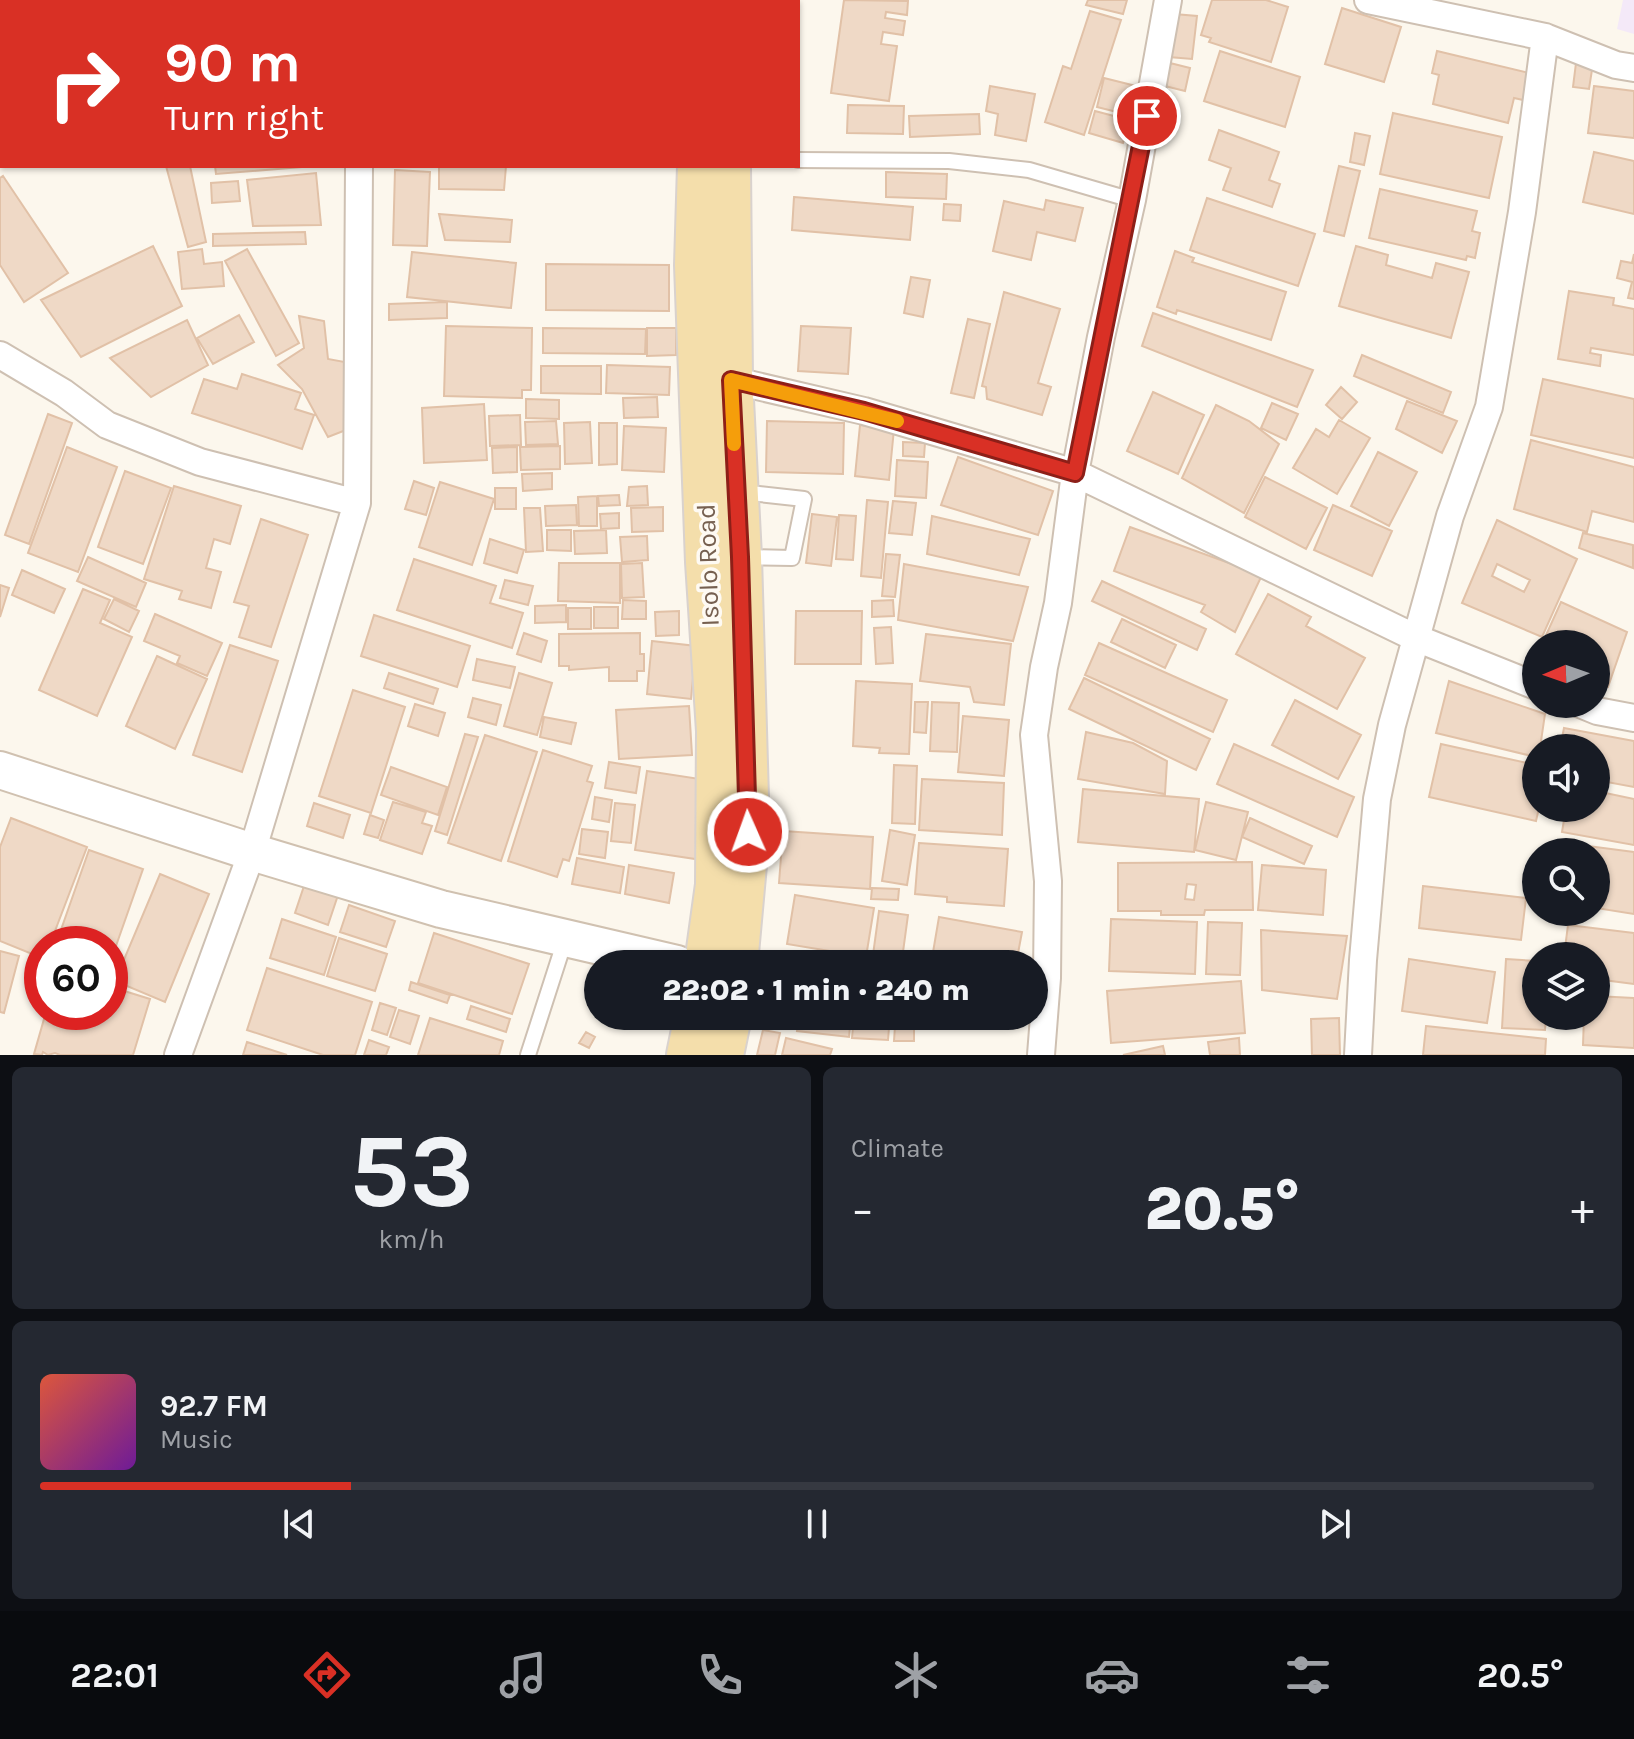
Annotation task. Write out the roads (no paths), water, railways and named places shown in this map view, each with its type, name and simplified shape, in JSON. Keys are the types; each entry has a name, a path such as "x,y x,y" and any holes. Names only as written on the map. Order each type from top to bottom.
{"main road":[{"name":"Isolo Road","path":"699,168 696,265 748,832 737,950"},
{"name":"Isolo Road","path":"708,950 717,885 724,560 737,492 731,380 729,168"},
{"path":"688,1055 693,1030"},
{"path":"722,1055 727,1030"}],"street":[{"path":"1041,1055 1047,966 1048,881 1034,735 1058,603 1075,473 1132,200 1168,0"},
{"path":"1368,0 1545,37 1616,65 1634,68"},
{"path":"1358,1055 1377,799 1392,725 1450,516 1489,407 1522,212 1545,37"},
{"path":"178,1055 252,852 357,503 359,168"},
{"path":"0,355 64,393 107,425 200,462 357,503"},
{"path":"731,380 864,411 1075,473 1416,638 1522,680"},
{"path":"1610,713 1634,718"},
{"path":"0,770 252,852 441,909 619,950"}],"lane":[{"path":"800,160 949,161 1015,168 1132,200"},
{"path":"724,560 792,558 804,499 737,492"},
{"path":"528,1055 566,937"}]}
